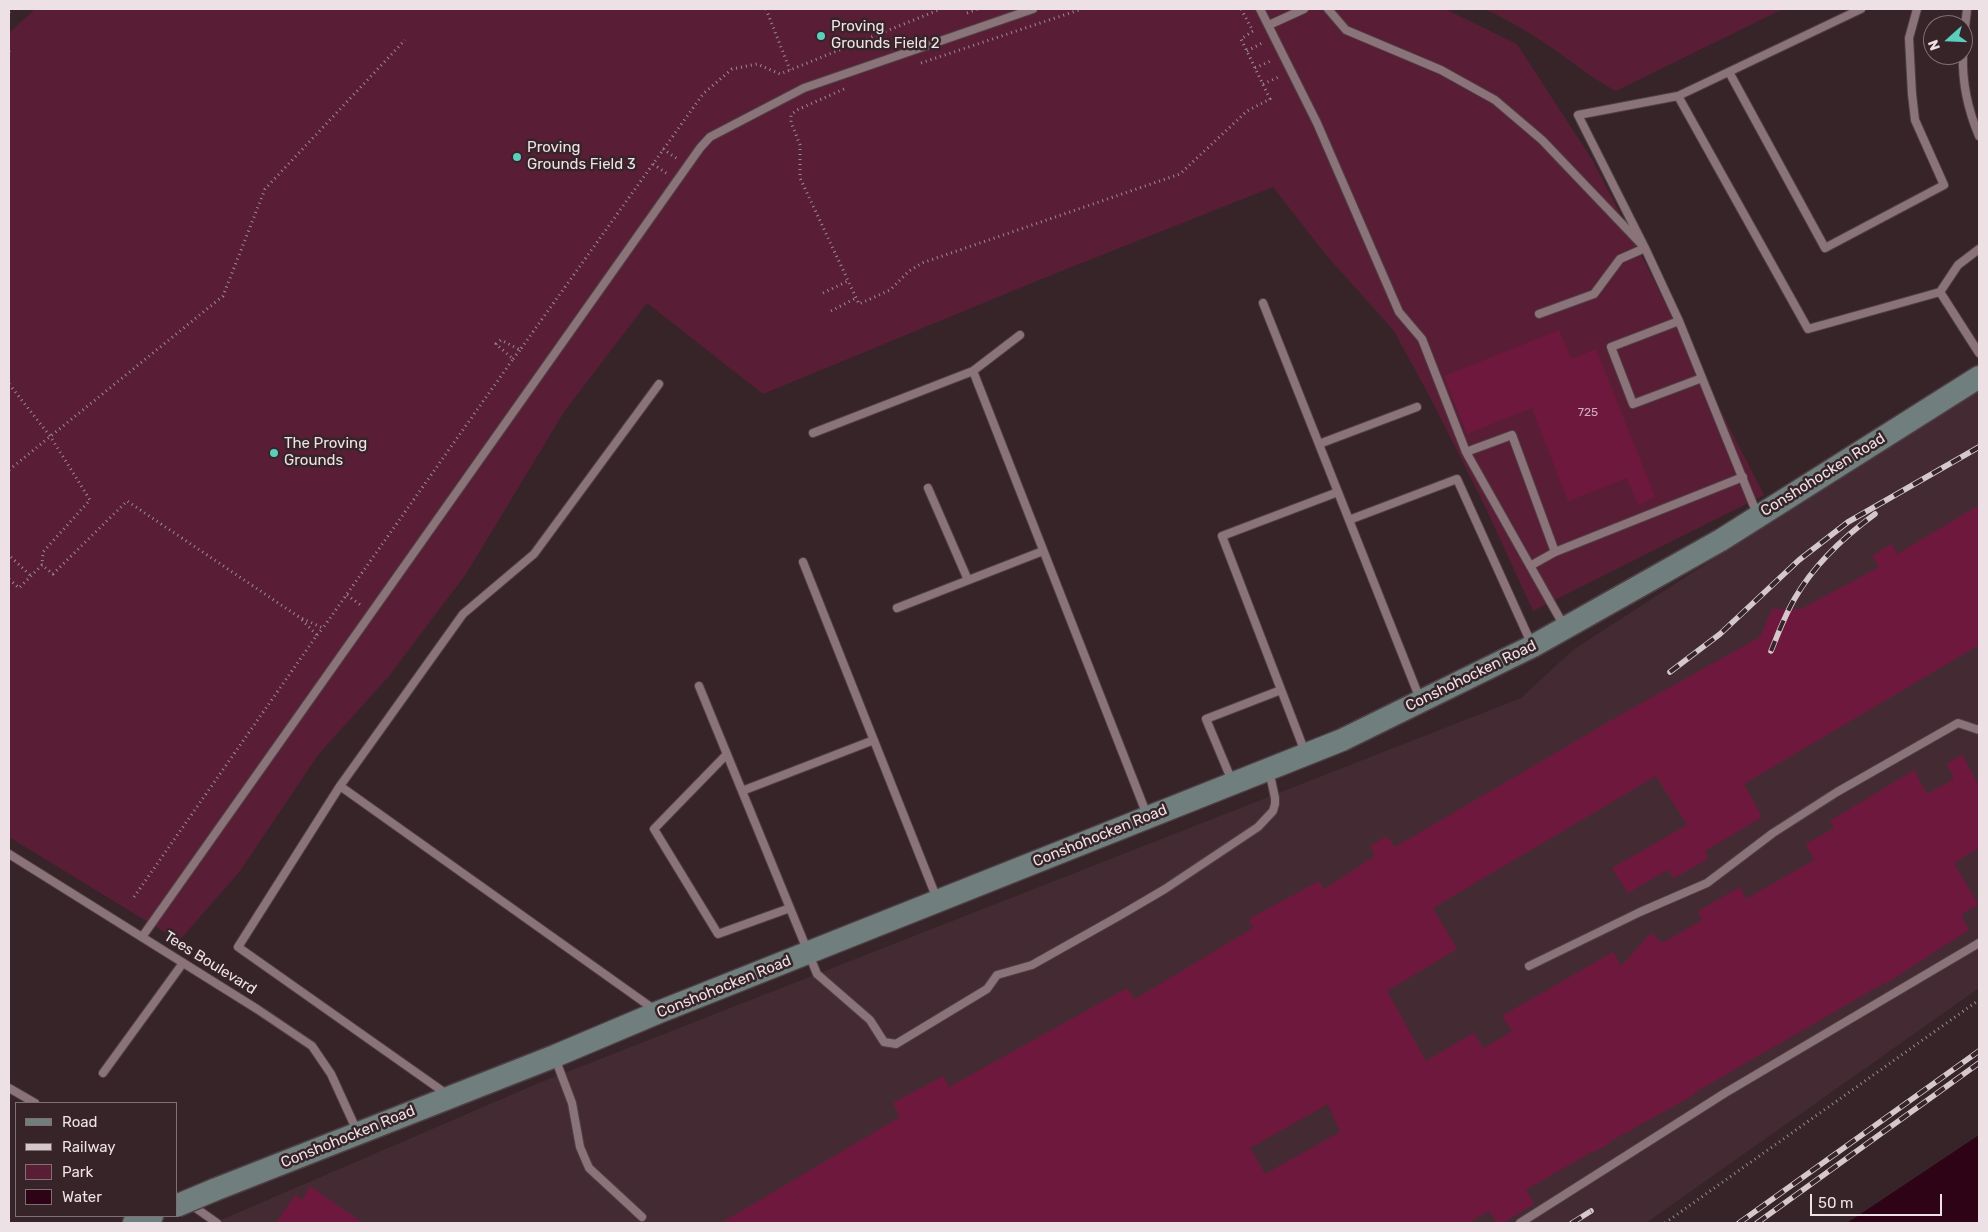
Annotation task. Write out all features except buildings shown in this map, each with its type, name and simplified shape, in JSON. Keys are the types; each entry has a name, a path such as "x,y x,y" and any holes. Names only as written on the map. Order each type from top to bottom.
{"main road":[{"name":"Conshohocken Road","path":"178,1205 1342,740 1533,646 1721,540 1979,377"},
{"path":"134,1223 149,1217"}],"lane":[{"path":"142,936 676,181 710,137 804,88 1033,9"},
{"path":"1260,9 1317,123 1399,312 1422,339 1466,452 1565,627"},
{"path":"1269,25 1304,9"},
{"path":"1328,9 1346,30 1441,70 1495,100 1542,140 1645,248"},
{"path":"1758,516 1680,321 1578,115 1678,96 1861,9"},
{"path":"1729,72 1825,248 1944,185 1915,120 1909,38 1917,9"},
{"path":"1962,65 1966,98 1979,136"},
{"path":"1678,96 1808,328 1940,292 1958,265 1979,249"},
{"path":"1539,314 1594,294 1620,258 1645,248"},
{"path":"1940,292 1979,353"},
{"path":"1263,303 1421,701"},
{"path":"1680,321 1611,347 1633,404 1702,378"},
{"path":"813,433 973,371 1020,335"},
{"path":"973,371 1148,817"},
{"path":"449,1096 238,947 340,786 463,614 534,554 659,384"},
{"path":"1319,444 1416,407"},
{"path":"1466,452 1512,435 1556,552"},
{"path":"1530,566 1556,552 1742,477"},
{"path":"1349,520 1457,479 1533,646"},
{"path":"928,488 968,580"},
{"path":"1306,754 1222,536 1338,492"},
{"path":"897,608 1043,551"},
{"path":"803,562 938,901"},
{"path":"699,686 817,974 870,1020 884,1042 896,1044 987,989 998,976 1032,965 1119,916 1165,889 1258,827 1273,811 1275,804 1268,769"},
{"path":"1233,783 1206,719 1281,690"},
{"path":"1529,966 1640,912 1707,883 1773,833 1837,792 1958,723 1979,730"},
{"path":"742,791 874,740"},
{"path":"727,754 654,829 718,934 790,908"},
{"path":"340,786 659,1012"},
{"name":"Tees Boulevard","path":"9,854 142,936 312,1046 331,1074 358,1133"},
{"path":"1520,1223 1725,1093 1979,943"},
{"path":"103,1074 183,962"},
{"path":"555,1056 572,1103 580,1147 589,1168 642,1217"},
{"path":"9,1088 32,1102"},
{"path":"178,1196 217,1223"}],"path":[{"path":"9,12 12,9"},
{"path":"766,9 790,70"},
{"path":"134,897 317,635 324,628 513,359 703,94 732,69 757,64 780,74 941,9"},
{"path":"967,13 978,9"},
{"path":"913,65 1082,9"},
{"path":"850,87 797,110 791,115 791,122 800,145 800,178 859,304 890,290 909,271 922,263 1180,174 1247,111 1270,99 1241,39 1253,32 1241,9"},
{"path":"1247,51 1274,37"},
{"path":"9,470 222,296 265,189 405,40"},
{"path":"1255,68 1283,55"},
{"path":"1263,84 1291,71"},
{"path":"664,149 687,166"},
{"path":"653,164 676,181"},
{"path":"822,293 848,281"},
{"path":"831,311 856,298"},
{"path":"513,359 496,344 501,340 520,350"},
{"path":"9,384 50,436 90,500 43,552 42,565 19,588 9,579"},
{"path":"42,565 53,574 127,501 299,617 324,628"},
{"path":"11,557 31,576"},
{"path":"346,595 371,612"},
{"path":"299,617 317,635"},
{"path":"1665,1223 1979,1000"}],"shaded area":[{"path":"1979,387 1979,988 1646,1223 214,1223 539,1083 1521,698 1573,650"}],"green space":[{"name":"The Proving Grounds","path":"35,9 1445,9 1517,44 1593,161 1764,495 1533,611 1483,502 1394,331 1326,255 1273,187 1044,278 763,394 647,303 564,412 466,574 389,676 318,755 240,871 179,941 9,837 9,33"},
{"path":"1485,9 1783,9 1616,91 1593,78 1531,35"}],"water":[{"path":"1979,1135 1979,1223 1847,1223"}],"railway":[{"path":"1670,672 1720,634 1799,560 1848,522 1979,447"},
{"path":"1771,651 1791,604 1811,574 1842,542 1875,514"},
{"path":"1739,1223 1979,1051"},
{"path":"1757,1223 1979,1063"},
{"path":"1572,1223 1591,1211"}],"place":[{"name":"Proving Grounds Field 2","path":"821,36"},
{"name":"Proving Grounds Field 3","path":"517,157"},
{"name":"The Proving Grounds","path":"274,453"}]}
